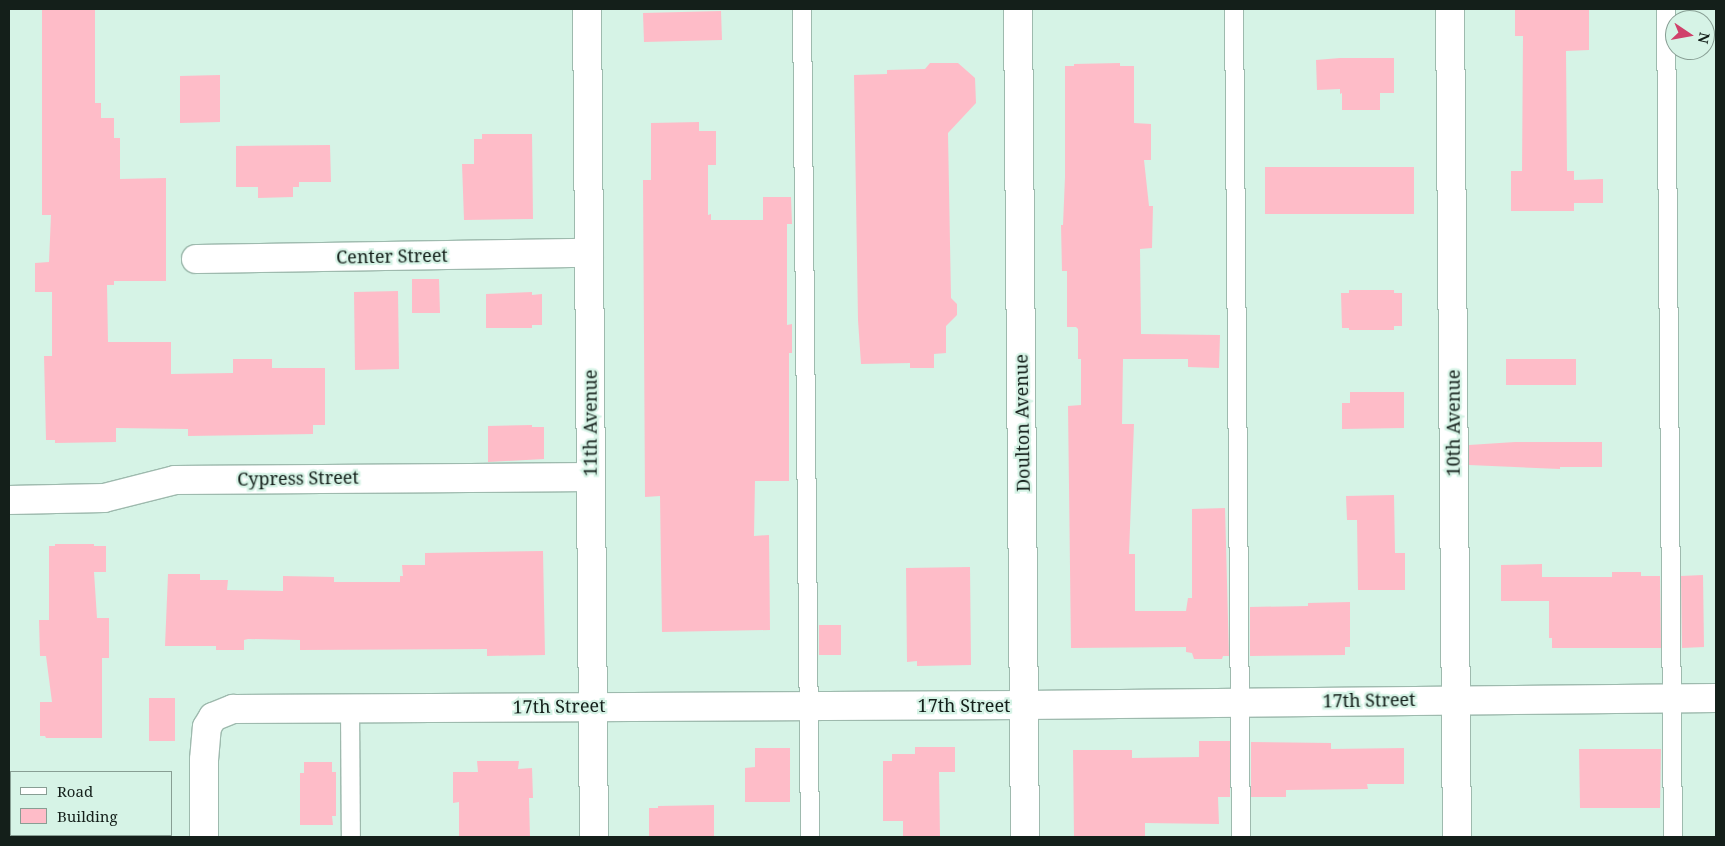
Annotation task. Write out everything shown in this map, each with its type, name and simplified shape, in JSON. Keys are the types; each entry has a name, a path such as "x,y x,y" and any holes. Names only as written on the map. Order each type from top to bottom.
{"street":[{"name":"11th Avenue","path":"587,9 594,837"},
{"name":"Doulton Avenue","path":"1018,9 1026,837"},
{"name":"10th Avenue","path":"1450,9 1457,837"},
{"name":"Center Street","path":"196,260 589,253"},
{"name":"Cypress Street","path":"9,500 104,498 175,480 590,477"},
{"name":"17th Street","path":"204,837 204,740 207,727 213,717 233,709 1024,705 1716,698"}],"lane":[{"path":"802,9 810,837"},
{"path":"1234,9 1241,837"},
{"path":"1666,9 1673,837"},
{"path":"350,708 352,837"}],"building":[{"path":"42,9 95,9 95,103 101,103 101,118 114,118 114,138 120,138 120,179 166,178 166,281 114,281 114,285 107,285 108,342 171,342 171,374 233,373 233,359 272,359 272,368 325,368 325,425 313,425 313,434 188,436 188,429 116,428 116,442 55,443 55,440 46,440 44,356 52,356 52,292 35,292 35,263 49,262 51,215 42,215"},
{"path":"1589,9 1589,50 1566,51 1567,171 1574,171 1574,180 1603,179 1603,203 1574,203 1574,211 1511,211 1511,171 1522,171 1523,36 1515,36 1515,10"},
{"path":"721,11 722,40 644,42 643,13"},
{"path":"1394,58 1394,93 1380,93 1380,110 1342,110 1342,93 1340,94 1340,89 1317,90 1316,60"},
{"path":"930,63 958,63 975,78 976,103 948,133 951,298 957,304 957,315 946,326 946,353 934,354 934,368 910,368 910,363 861,364 858,320 854,75 887,74 887,70 925,69"},
{"path":"1120,63 1120,66 1134,66 1134,123 1151,124 1151,160 1144,160 1149,206 1153,206 1152,248 1140,249 1141,334 1220,335 1219,368 1188,367 1188,359 1123,359 1122,424 1134,424 1129,554 1135,554 1135,611 1186,611 1188,598 1192,598 1192,509 1225,508 1229,656 1223,656 1222,659 1194,659 1192,653 1186,652 1186,647 1071,648 1068,406 1081,405 1081,359 1078,359 1078,329 1076,327 1067,327 1067,271 1062,271 1061,225 1063,225 1065,177 1065,66 1074,66 1074,64"},
{"path":"220,75 220,122 180,123 180,76"},
{"path":"699,122 699,131 716,131 716,165 708,165 708,215 711,214 711,220 763,220 763,197 791,197 792,224 787,224 787,325 792,324 792,353 789,353 789,481 755,481 754,536 769,535 770,630 662,632 660,496 645,497 643,180 651,180 651,123"},
{"path":"482,134 532,134 533,219 464,220 462,164 474,164 474,139 482,139"},
{"path":"330,145 331,182 299,182 299,187 293,187 293,197 258,198 258,187 236,187 236,146"},
{"path":"1265,167 1414,167 1414,214 1265,214"},
{"path":"412,279 439,279 440,313 412,313"},
{"path":"1349,290 1394,290 1394,293 1402,293 1402,326 1394,326 1394,330 1349,330 1349,328 1342,328 1341,293 1349,293"},
{"path":"398,291 399,369 355,370 354,292"},
{"path":"532,292 532,295 542,294 542,325 532,325 532,328 486,328 486,294"},
{"path":"1506,359 1576,359 1576,385 1506,385"},
{"path":"1350,392 1404,392 1404,428 1342,429 1342,403 1350,403"},
{"path":"532,425 532,427 544,427 544,459 488,462 488,426"},
{"path":"1515,442 1602,442 1602,467 1560,467 1560,469 1469,465 1469,445"},
{"path":"1394,495 1395,553 1405,553 1405,590 1358,590 1357,520 1347,520 1346,496"},
{"path":"55,544 94,544 94,546 106,546 106,572 94,572 97,618 109,618 109,658 102,658 102,738 46,738 45,736 40,736 40,702 52,702 46,656 40,656 39,620 49,620 49,546 55,546"},
{"path":"543,551 545,655 487,656 487,649 300,650 300,640 248,639 244,640 244,650 216,650 216,646 165,646 168,574 200,574 200,580 228,580 227,590 283,591 283,576 334,577 334,582 400,582 400,576 403,576 402,565 425,565 425,553"},
{"path":"1542,564 1542,577 1612,577 1612,572 1641,572 1641,576 1660,576 1661,648 1552,648 1552,638 1549,638 1549,601 1501,601 1501,565"},
{"path":"970,567 971,665 917,666 917,661 907,662 906,568"},
{"path":"1703,575 1704,647 1682,648 1681,576"},
{"path":"1350,602 1350,647 1345,647 1345,655 1250,656 1250,607 1308,606 1308,603"},
{"path":"819,625 841,625 841,655 819,655"},
{"path":"149,698 175,698 175,741 149,741"},
{"path":"1199,741 1230,741 1230,797 1218,797 1219,824 1145,823 1145,837 1074,837 1073,750 1132,750 1132,758 1199,757"},
{"path":"1251,742 1331,743 1331,749 1404,748 1404,784 1367,784 1368,789 1286,790 1286,797 1251,797"},
{"path":"915,747 955,747 955,772 939,772 940,837 903,837 903,821 883,821 883,761 892,761 892,754 915,754"},
{"path":"755,748 790,748 790,802 745,802 745,768 755,767"},
{"path":"1579,749 1661,749 1660,808 1580,808"},
{"path":"477,761 519,761 518,769 532,768 533,798 529,798 530,837 459,837 459,802 453,803 453,772 478,772"},
{"path":"304,762 332,762 332,772 336,772 336,816 332,816 333,825 300,825 300,773 304,773"},
{"path":"714,805 714,837 649,837 649,808 658,808 658,806"}]}
